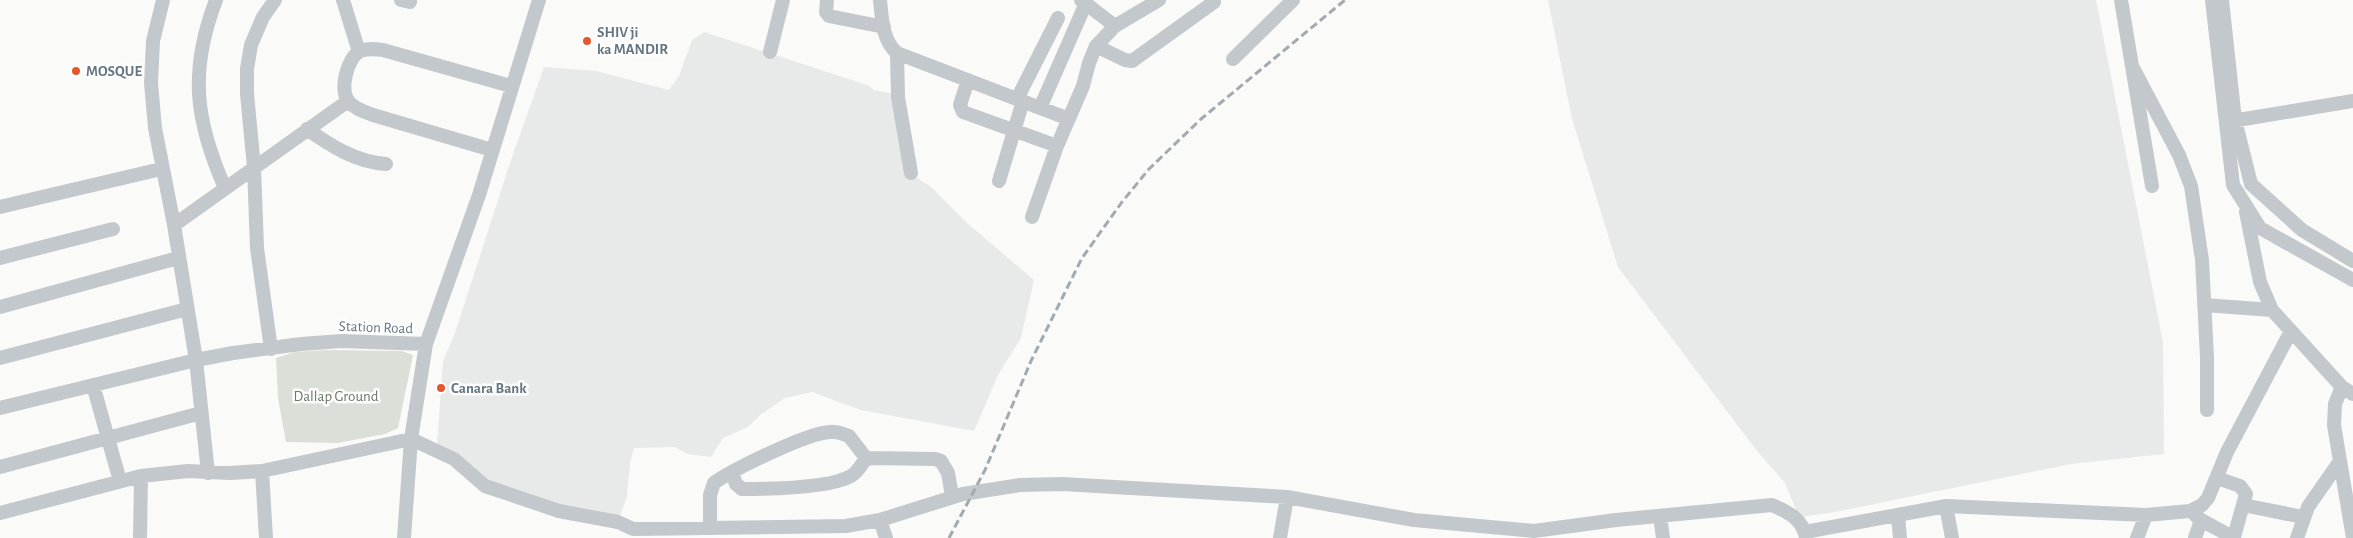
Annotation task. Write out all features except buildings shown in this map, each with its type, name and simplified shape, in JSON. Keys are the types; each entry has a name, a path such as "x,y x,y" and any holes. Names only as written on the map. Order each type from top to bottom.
{"street":[{"path":"163,0 153,41 151,83 155,128 161,169 174,226 196,360 208,473"},
{"path":"216,0 204,38 198,70 198,96 202,128 212,159 225,188"},
{"path":"271,349 257,248 254,167 247,94 247,69 251,45 263,17 275,0"},
{"path":"343,0 359,52"},
{"name":"Station Road","path":"0,408 196,360 301,344 342,341 426,344 479,194 539,0"},
{"path":"770,52 783,0"},
{"path":"827,0 826,12 829,16 884,26"},
{"path":"880,0 890,48 897,53 1069,118"},
{"path":"1032,217 1057,146 1083,86 1088,62 1096,46 1115,26 1159,0"},
{"path":"1233,59 1293,0"},
{"path":"2121,0 2152,186"},
{"path":"2212,0 2230,121 2251,184 2302,230 2353,261"},
{"path":"2222,0 2233,185 2260,228 2353,280"},
{"path":"1040,108 1084,2 1115,26"},
{"path":"1096,46 1125,60 1137,58 1214,2"},
{"path":"999,181 1014,131 1020,100 1058,18"},
{"path":"492,150 373,116 356,108 348,100 345,90 346,76 352,60 359,52 370,48 384,50 511,86"},
{"path":"897,53 898,97 911,173"},
{"path":"2132,66 2179,155 2191,186 2202,260 2207,410"},
{"path":"968,80 960,105 963,112 1057,146"},
{"path":"174,226 348,100"},
{"path":"2230,121 2353,101"},
{"path":"307,129 335,149 375,163 386,164"},
{"path":"0,207 161,169"},
{"path":"2254,186 2244,204 2260,282 2272,310 2348,390 2335,404 2334,425 2353,538"},
{"path":"1,255 113,228"},
{"path":"0,307 178,258"},
{"path":"2204,305 2272,310"},
{"path":"0,358 187,309"},
{"path":"2195,538 2196,516 2202,504 2208,498 2227,452 2291,331"},
{"path":"404,538 411,439 426,344"},
{"path":"94,385 120,481"},
{"path":"0,467 202,413"},
{"path":"706,530 710,489 714,483 732,472 796,442 829,432 849,436 866,458"},
{"path":"0,513 120,481 168,471 208,473 262,471 411,439 454,460 485,486 559,512 618,522 631,533 846,526 880,520 957,495 1020,485 1062,484 1287,497 1414,520 1519,534 1660,516 1772,505 1790,513 1804,527 1806,535 1946,506 2146,516 2196,516 2234,538 2246,494 2245,490 2240,486 2217,478"},
{"path":"732,472 736,484 742,489 792,487 851,476 858,471 866,458"},
{"path":"866,458 941,460 957,495"},
{"path":"2297,538 2308,507 2340,461"},
{"path":"262,471 266,538"},
{"path":"140,538 142,476"},
{"path":"1280,538 1287,497"},
{"path":"2243,505 2303,517"},
{"path":"1946,506 1952,538"},
{"path":"1660,516 1663,538"},
{"path":"1898,516 1900,538"},
{"path":"2137,538 2146,516"},
{"path":"880,520 886,538"}],"shaded area":[{"path":"1548,0 2096,0 2163,342 2164,454 2071,464 1830,513 1799,517 1785,483 1757,451 1618,267 1572,119"},
{"path":"704,32 867,85 874,90 900,95 913,175 931,187 967,223 1034,280 1021,338 998,375 974,431 861,410 812,392 785,398 760,415 748,427 723,438 711,457 687,454 675,447 634,448 630,463 627,496 618,522 507,494 437,445 443,361 455,333 511,160 544,67 596,71 669,90 679,76 692,40"}],"green space":[{"name":"Dallap Ground","path":"326,350 402,351 413,355 398,428 385,434 338,443 286,442 278,398 276,358 295,352"}],"railway":[{"path":"949,538 985,470 1031,361 1082,258 1122,202 1149,169 1201,119 1345,0"}],"place":[{"name":"SHIV ji ka MANDIR","path":"587,41"},
{"name":"MOSQUE","path":"76,71"},
{"name":"Canara Bank","path":"441,388"}]}
